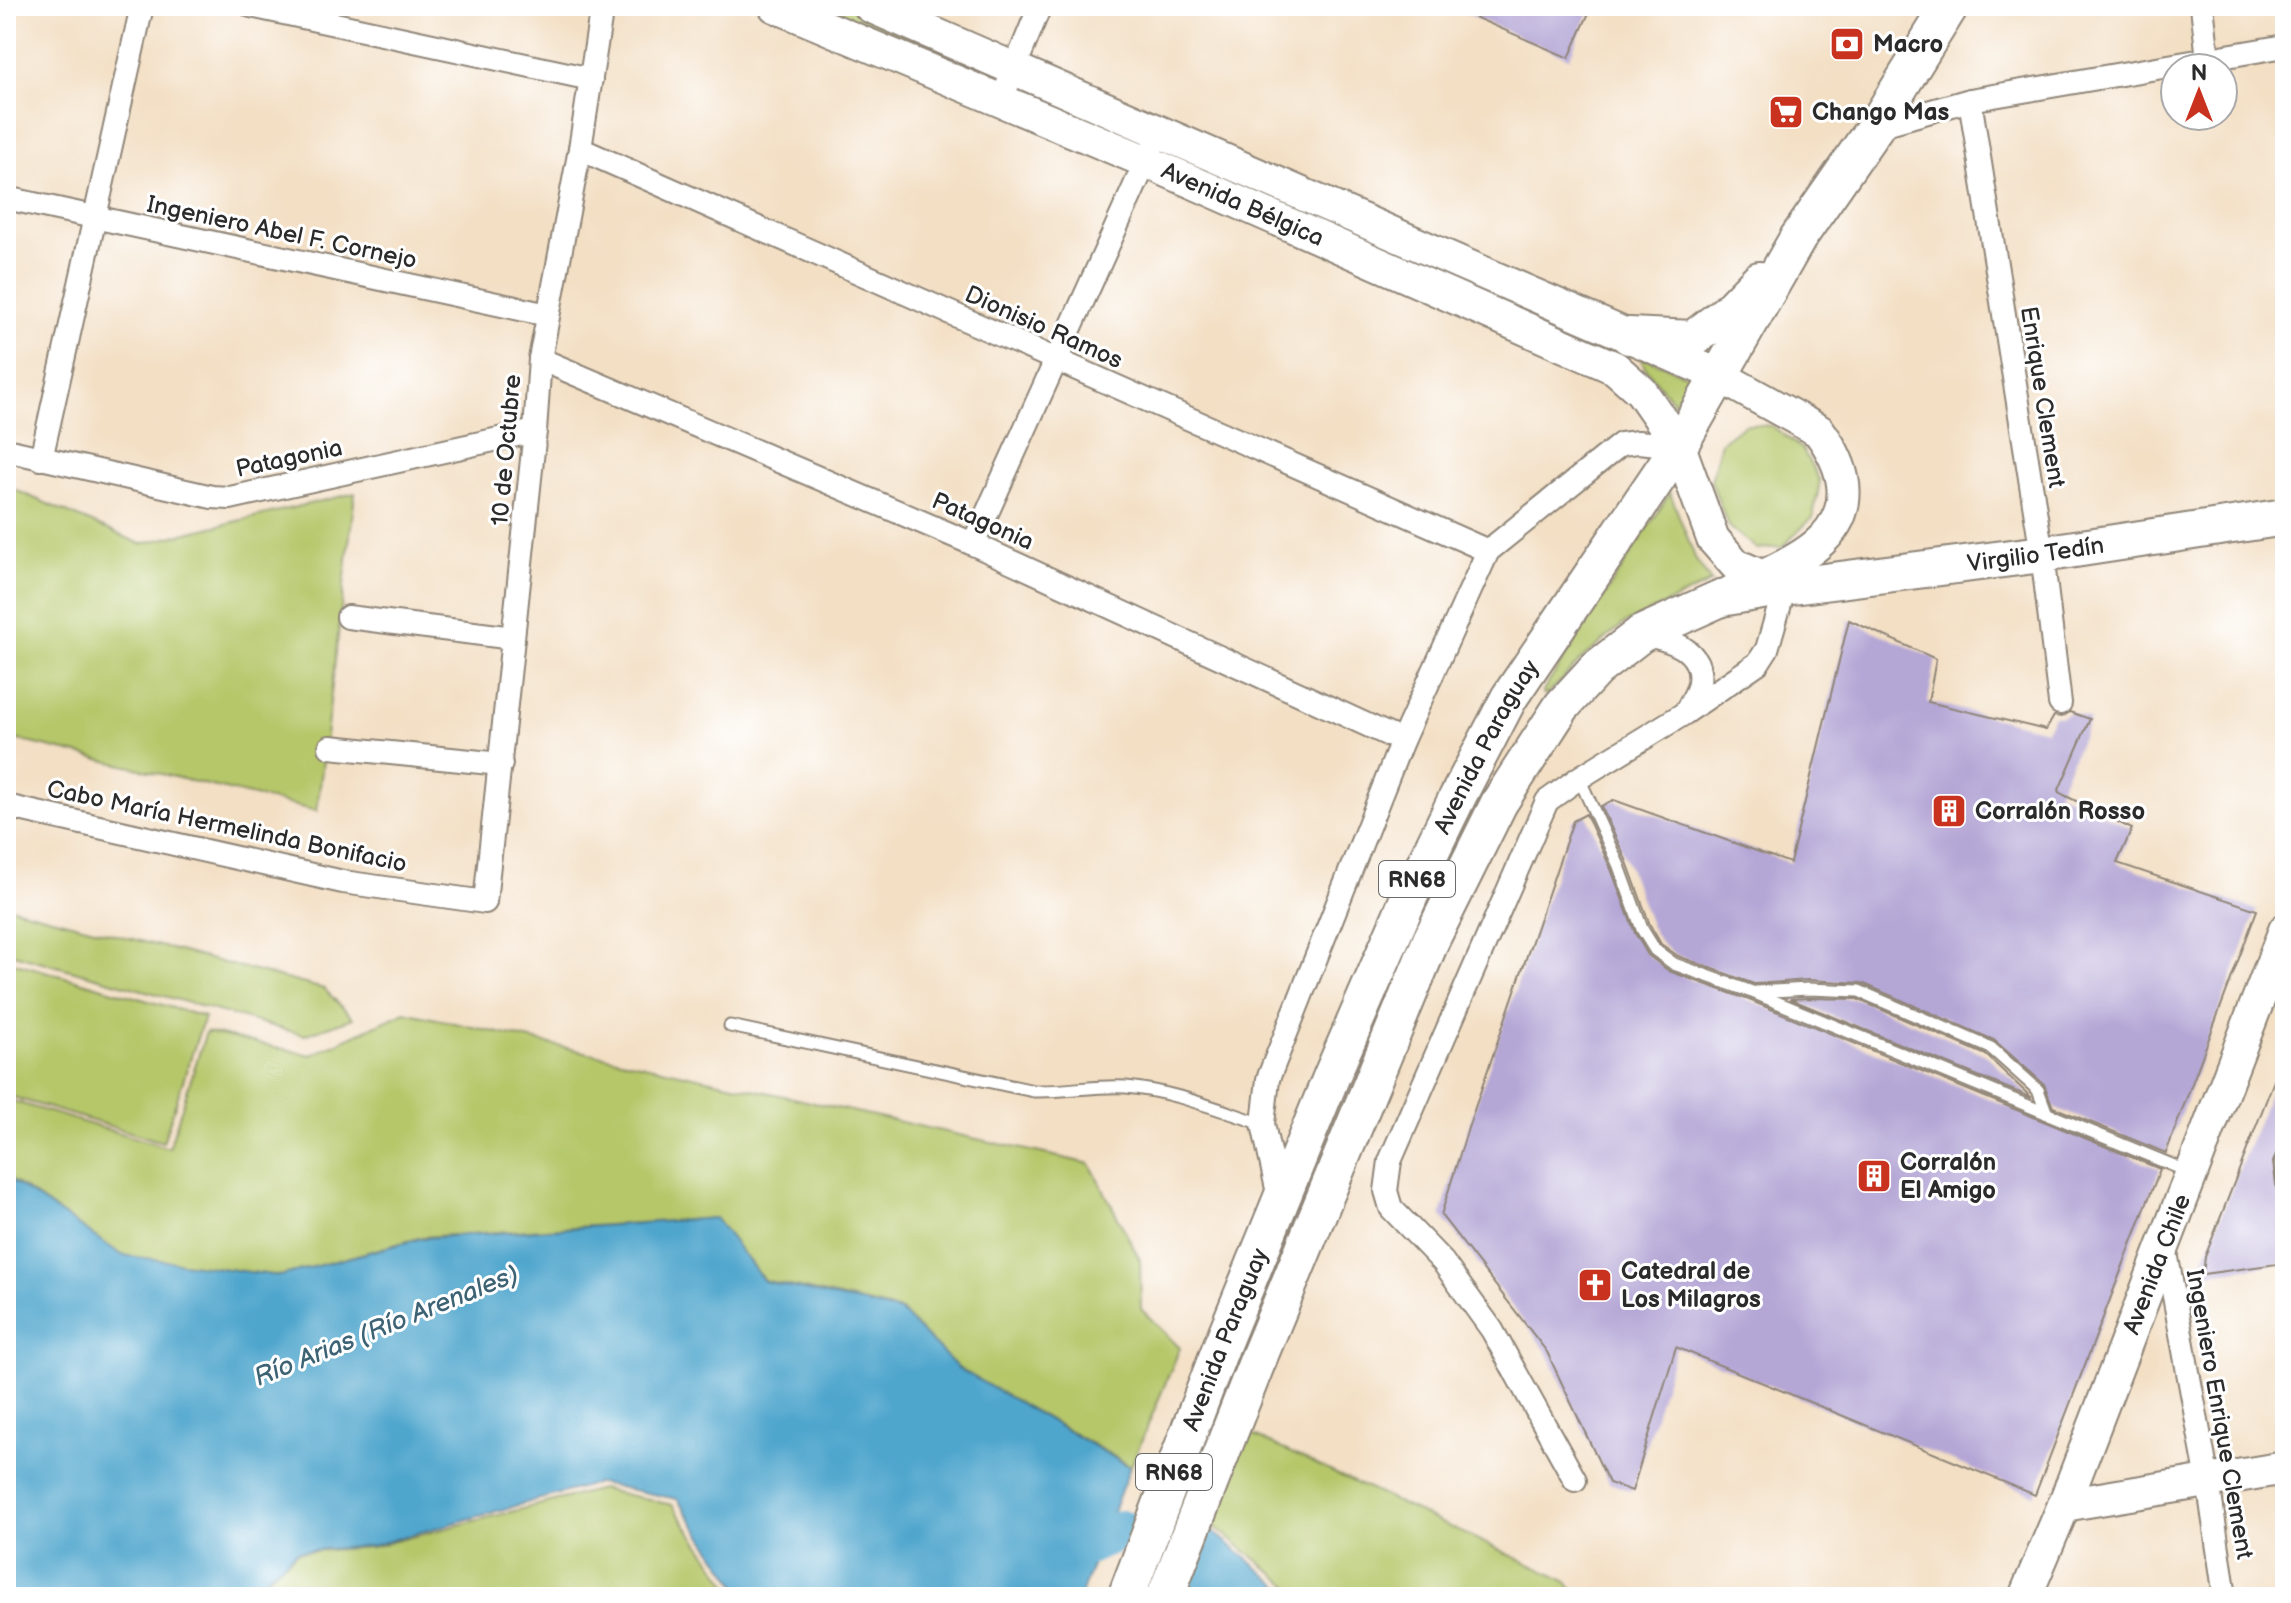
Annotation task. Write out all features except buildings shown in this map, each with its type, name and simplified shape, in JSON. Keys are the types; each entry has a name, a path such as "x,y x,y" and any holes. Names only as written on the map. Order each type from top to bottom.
{"main road":[{"name":"Avenida Bélgica","path":"775,6 1145,161 1615,368 1641,391 1679,446"},
{"name":"Avenida Bélgica","path":"870,6 1718,375"},
{"name":"Avenida Paraguay","path":"1126,1597 1280,1201 1413,888 1457,798 1509,698 1679,446 1798,238 1875,127 1950,6"},
{"path":"1629,336 1693,339 1728,312 1798,238"},
{"path":"1679,446 1713,539 1736,565 1772,582 1800,555 1824,539 1838,516 1845,495 1843,473 1830,445 1819,431 1718,375"},
{"name":"Virgilio Tedín","path":"1772,582 2042,554 2285,517"},
{"name":"Avenida Paraguay","path":"1165,1597 1259,1357 1431,940 1499,803 1562,706 1596,669 1641,634 1721,598 1772,582"},
{"name":"Avenida Chile","path":"2025,1597 2064,1505 2190,1173 2273,990 2285,930"},
{"path":"2064,1505 2285,1468"}],"street":[{"path":"41,459 142,6"},
{"path":"251,6 591,79"},
{"name":"10 de Octubre","path":"485,902 540,359 580,149 602,6"},
{"path":"1001,101 1040,6"},
{"path":"2202,6 2207,52"},
{"path":"2239,54 2285,46"},
{"path":"1875,127 1970,100 2159,67"},
{"name":"Enrique Clement","path":"1970,100 2042,554 2060,703"},
{"path":"973,544 1160,131"},
{"name":"Dionisio Ramos","path":"580,149 1488,551"},
{"name":"Ingeniero Abel F. Cornejo","path":"6,198 548,315"},
{"name":"Patagonia","path":"540,359 973,544 1402,741"},
{"name":"Patagonia","path":"6,450 212,497 230,498 535,431"},
{"path":"1280,1201 1263,1124 1268,1079 1402,741 1488,551 1621,444 1638,442 1679,446"},
{"path":"1575,1480 1492,1330 1443,1262 1391,1208 1386,1191 1390,1161 1547,801 1758,663 1767,649 1772,582"},
{"path":"348,617 513,638"},
{"path":"1641,634 1667,638 1684,647 1698,664 1700,684 1685,713"},
{"path":"330,747 501,764"},
{"name":"Cabo María Hermelinda Bonifacio","path":"6,806 343,882 485,902"},
{"name":"Ingeniero Enrique Clement","path":"2164,1241 2208,1481 2225,1597"}],"lane":[{"path":"1579,778 1619,866 1642,929 1655,950 1674,964 1752,992 2190,1173"},
{"path":"1752,992 1808,989 1859,991 1991,1048 2038,1090 2047,1114"},
{"path":"730,1026 1034,1091 1124,1087 1160,1092 1263,1124"},
{"path":"2281,1161 2285,1190"}],"green space":[{"path":"816,6 849,6 975,62 979,65 976,74"},
{"path":"1641,356 1690,376 1674,403 1644,366"},
{"path":"1745,424 1772,426 1802,449 1820,481 1813,517 1782,547 1757,549 1728,526 1711,481 1721,442"},
{"path":"6,486 141,544 355,493 317,811 6,737"},
{"path":"1670,493 1696,560 1711,582 1622,625 1547,695 1542,693"},
{"path":"6,906 324,989 353,1018 304,1035 6,952"},
{"path":"6,960 204,1017 163,1142 6,1095"},
{"path":"405,1012 1090,1164 1140,1260 1141,1309 1180,1348 1131,1466 958,1368 901,1311 764,1280 715,1218 422,1237 280,1276 122,1255 6,1176 6,1099 169,1148 206,1032 311,1055"},
{"path":"1246,1432 1566,1581 1578,1597 1303,1597 1209,1522"},
{"path":"601,1489 672,1505 734,1592 745,1597 245,1597 298,1552 372,1547"}],"water":[{"path":"6,1177 122,1255 280,1276 422,1238 715,1218 764,1281 901,1312 958,1368 1130,1467 1080,1597 759,1597 738,1587 677,1499 598,1483 371,1546 298,1551 241,1597 128,1589 100,1597 6,1597"},
{"path":"1207,1526 1293,1597 1179,1597"}],"waterway":[{"name":"Río Arias (Río Arenales)","path":"1051,1556 1091,1544 1121,1530 1204,1553 1258,1597"}],"place":[{"name":"Macro","path":"1847,44"},
{"name":"Chango Mas","path":"1786,112"},
{"name":"Corralón Rosso","path":"1949,811"},
{"name":"Corralón El Amigo","path":"1874,1176"},
{"name":"Catedral de Los Milagros","path":"1595,1285"}]}
